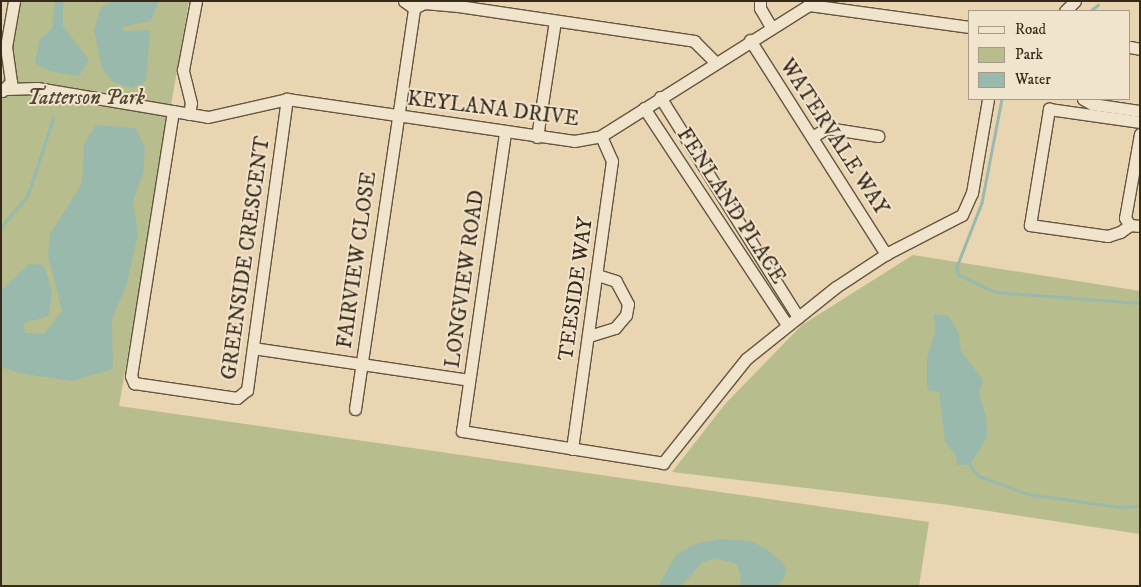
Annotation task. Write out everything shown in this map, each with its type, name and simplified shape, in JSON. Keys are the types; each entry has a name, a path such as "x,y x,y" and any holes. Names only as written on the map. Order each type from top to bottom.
{"street":[{"path":"4,90 10,85 6,74 6,47 14,1"},
{"path":"189,114 192,103 183,70 196,1"},
{"path":"760,1 760,8 771,27"},
{"path":"1065,10 1075,1"},
{"path":"409,5 424,3 458,4 555,21 694,41 716,63"},
{"name":"FAIRVIEW CLOSE","path":"355,409 396,116 409,5"},
{"name":"KEYLANA DRIVE","path":"4,90 37,88 212,117 287,99 505,133 574,141 601,136 750,40 809,5 968,27"},
{"path":"537,137 555,21"},
{"name":"WATERVALE WAY","path":"750,40 886,254"},
{"path":"1,59 6,47"},
{"name":"KEYLANA DRIVE","path":"6,74 37,88"},
{"name":"FENLAND PLACE","path":"660,98 798,317"},
{"name":"GREENSIDE CRESCENT","path":"173,112 131,376 134,383 237,398 247,390 287,99"},
{"path":"572,449 663,463 746,358 787,325 886,254 962,215 972,193 988,100"},
{"path":"1085,100 1092,104 1140,111"},
{"name":"FENLAND PLACE","path":"644,108 787,325"},
{"path":"1140,122 1049,109 1030,225 1108,236 1135,225 1125,218 1140,134"},
{"path":"812,137 827,128 878,136"},
{"name":"LONGVIEW ROAD","path":"505,133 462,431 572,449"},
{"name":"TEESIDE WAY","path":"572,449 598,275 612,161 601,136"},
{"path":"589,336 615,328 626,315 628,304 616,281 598,275"},
{"path":"253,348 469,380"}],"green space":[{"name":"Tatterson Park","path":"19,1 189,1 119,406 929,522 919,586 1,586 1,89"},
{"path":"913,255 1140,291 1140,534 949,505 672,472 726,403 802,325"}],"water":[{"path":"55,1 63,1 63,26 89,60 79,76 49,71 35,63 40,39 52,29"},
{"path":"111,1 159,1 151,21 122,27 123,31 150,30 146,81 132,88 113,82 102,68 94,31 100,9"},
{"path":"96,125 135,128 145,147 143,174 133,201 138,235 126,286 112,319 113,369 71,381 20,373 1,367 1,291 29,264 44,265 52,292 49,316 24,323 25,333 44,334 62,311 48,256 50,234 82,183 84,144"},
{"path":"934,314 948,316 958,331 961,351 983,380 979,394 986,416 987,437 970,465 957,465 956,456 945,441 939,392 927,390 927,358 935,332"},
{"path":"720,539 750,541 765,548 783,563 786,568 784,579 776,586 740,586 741,577 737,564 715,558 703,562 681,586 658,586 677,554 697,543"}],"waterway":[{"path":"1091,10 1098,5"},
{"path":"1002,100 982,203 957,267 959,275 995,292 1140,303"},
{"path":"1,227 28,195 53,118"},
{"path":"970,465 979,476 1028,494 1119,507 1140,506"}]}
